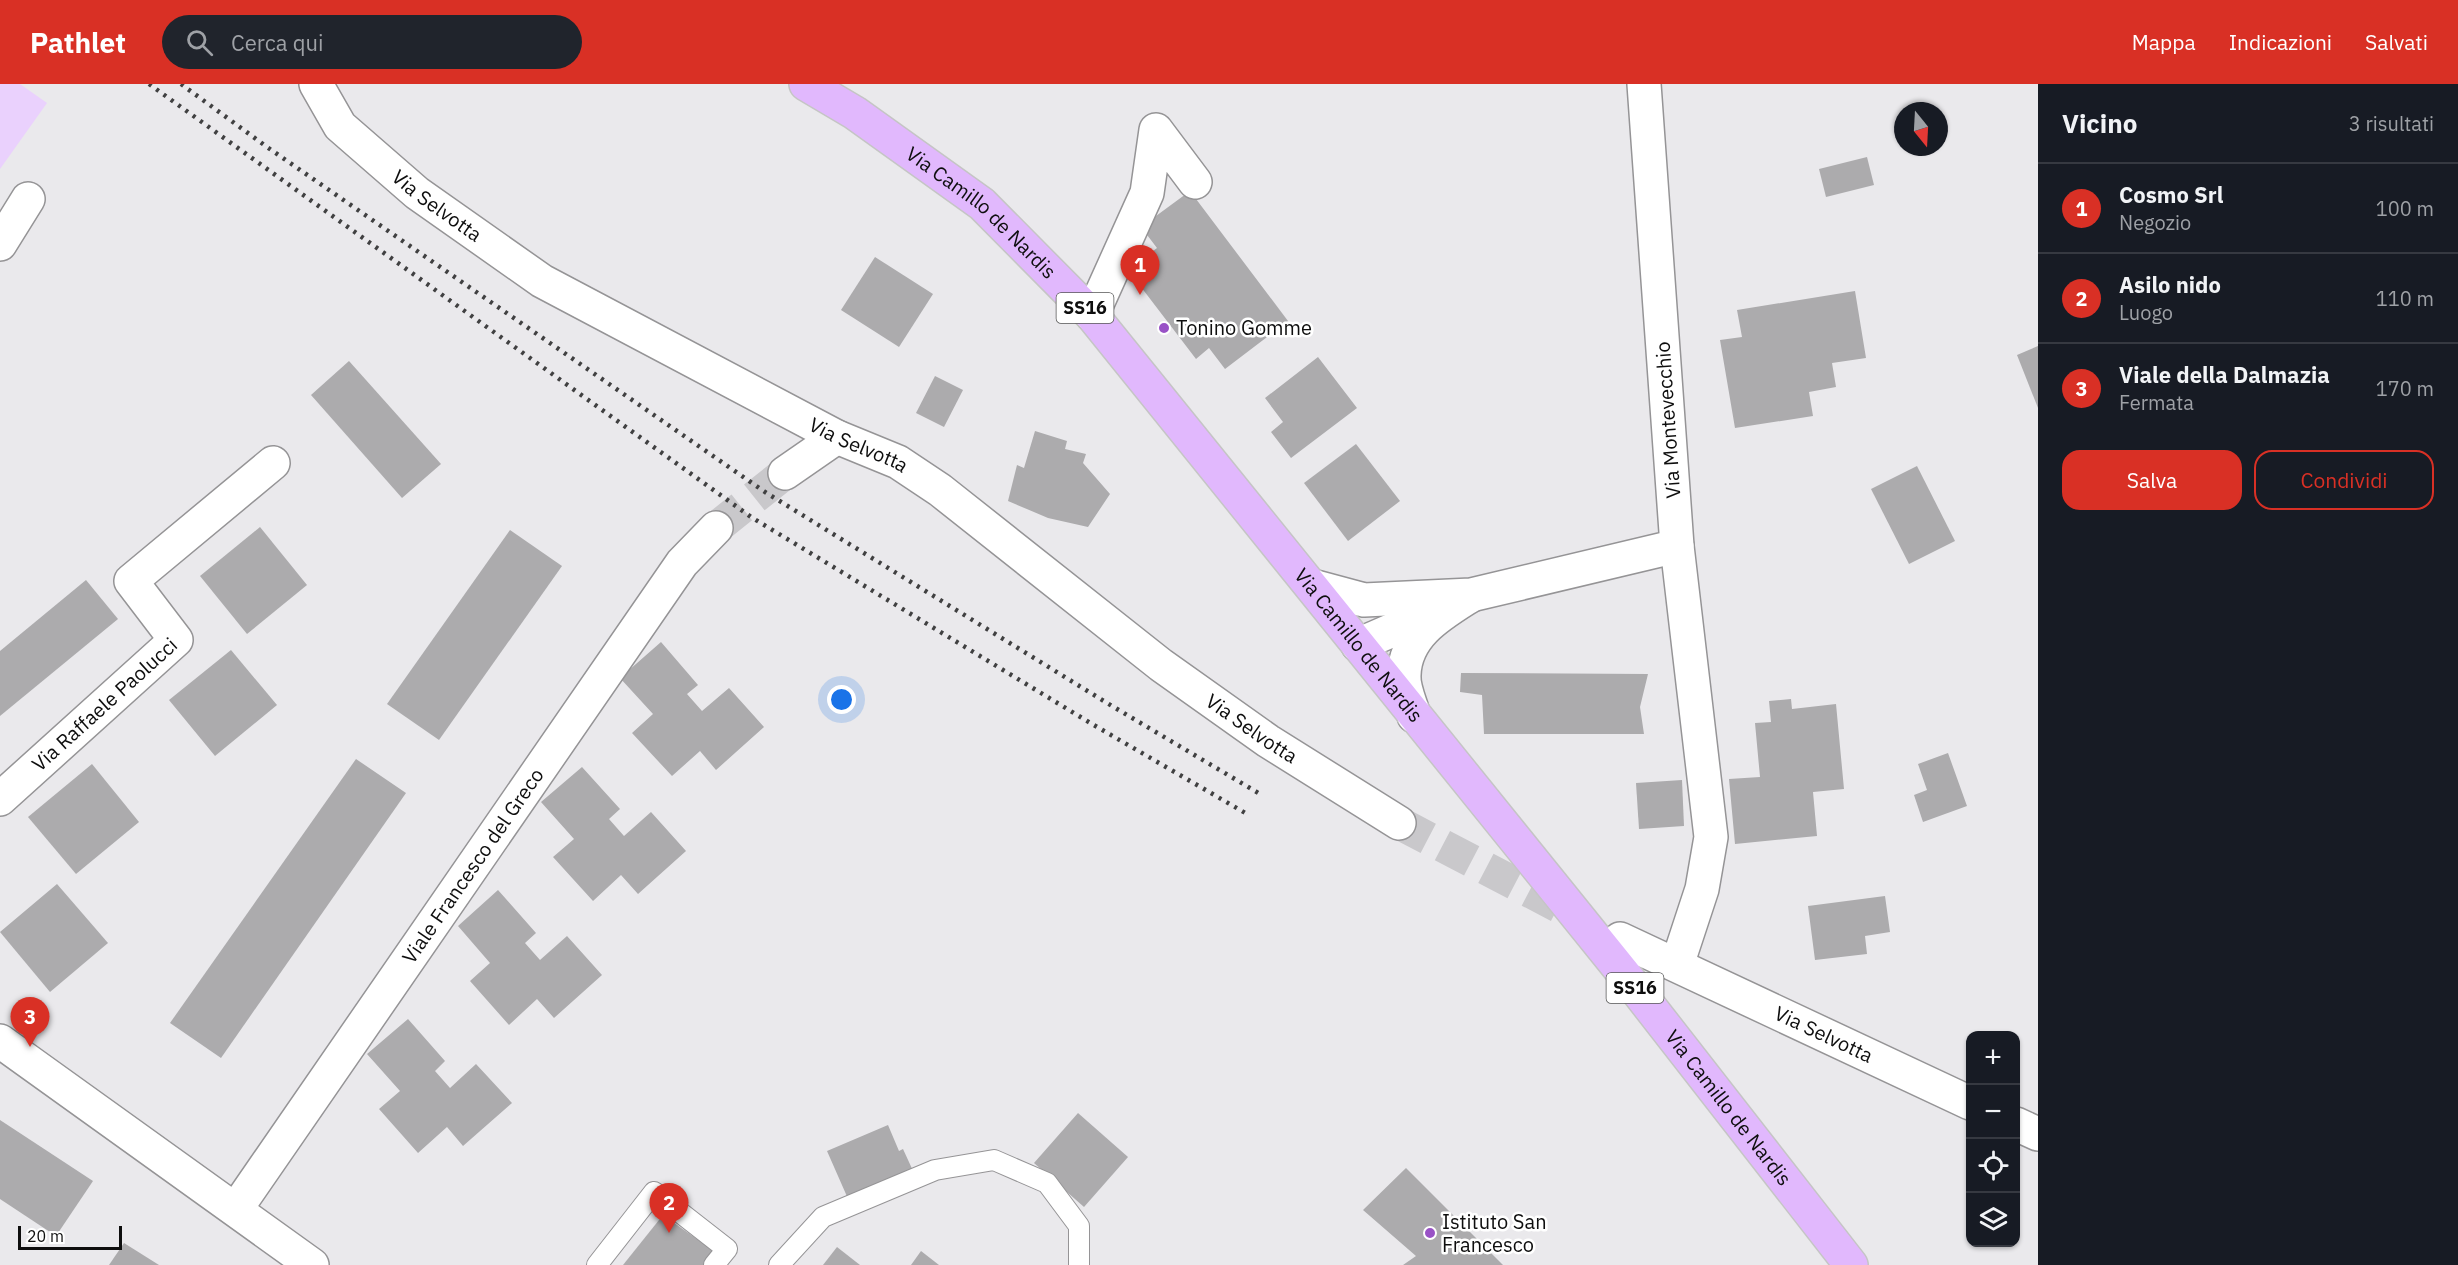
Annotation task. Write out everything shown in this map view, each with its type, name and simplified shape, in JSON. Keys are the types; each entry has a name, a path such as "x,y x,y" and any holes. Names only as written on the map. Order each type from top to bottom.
{"main road":[{"name":"Via Camillo de Nardis","path":"806,84 855,113 982,204 1092,315 1632,984 1851,1265"}],"street":[{"name":"Via Selvotta","path":"316,84 340,126 417,193 542,281 837,437 898,462 940,490 1161,665 1268,741 1399,823"},
{"name":"Via Montevecchio","path":"1644,84 1677,546"},
{"path":"1092,315 1148,193 1156,130 1195,182"},
{"path":"0,244 28,199"},
{"path":"785,473 837,437"},
{"name":"Via Raffaele Paolucci","path":"0,799 176,640 131,581 273,463"},
{"name":"Viale Francesco del Greco","path":"236,1209 682,563 716,528"},
{"path":"1358,645 1472,595 1677,546 1711,837 1702,889 1677,965"},
{"path":"1312,586 1364,600 1472,595"},
{"path":"1414,716 1404,676 1412,642 1438,616 1472,595"},
{"name":"Via Selvotta","path":"1620,939 1966,1100"},
{"path":"0,1041 236,1209 301,1262"},
{"path":"2020,1126 2038,1134"}],"lane":[{"path":"779,1265 823,1217 891,1186 935,1170 994,1160 1047,1183 1079,1226 1079,1265"},
{"path":"597,1265 654,1192 727,1249 714,1265"}],"shaded area":[{"path":"0,84 20,84 47,103 0,169"}],"building":[{"path":"1867,157 1874,185 1826,197 1819,169"},
{"path":"1190,191 1288,321 1225,369 1209,348 1196,359 1141,287 1150,280 1137,263 1157,248 1141,227"},
{"path":"875,257 933,294 899,347 841,310"},
{"path":"1855,291 1866,358 1832,363 1836,387 1809,392 1813,416 1735,428 1720,340 1742,337 1737,310"},
{"path":"2038,346 2038,408 2017,355"},
{"path":"1318,357 1357,408 1291,458 1271,432 1283,422 1265,398"},
{"path":"349,361 441,464 402,498 311,395"},
{"path":"935,376 963,390 944,427 916,413"},
{"path":"1035,431 1067,441 1065,449 1086,454 1083,463 1110,494 1088,527 1048,518 1008,501 1017,465 1024,468"},
{"path":"1356,444 1400,501 1348,541 1304,483"},
{"path":"1917,466 1955,541 1909,564 1871,489"},
{"path":"260,527 307,585 247,634 200,576"},
{"path":"510,530 562,566 439,740 387,704"},
{"path":"86,580 118,619 0,716 0,651"},
{"path":"661,642 698,685 687,694 702,711 729,688 764,727 716,770 700,751 672,776 632,733 653,714 620,678"},
{"path":"231,650 277,705 215,756 169,700"},
{"path":"1461,673 1648,674 1640,707 1644,734 1484,734 1482,695 1460,692"},
{"path":"1791,699 1792,709 1836,704 1844,789 1813,792 1817,836 1735,844 1729,779 1760,777 1755,723 1771,722 1769,701"},
{"path":"1948,753 1967,806 1923,822 1914,795 1927,790 1918,764"},
{"path":"356,759 406,793 221,1058 170,1023"},
{"path":"92,764 139,822 76,874 28,817"},
{"path":"582,767 620,809 609,819 624,836 651,812 686,851 638,894 621,875 593,901 553,857 574,839 541,802"},
{"path":"1682,780 1684,826 1639,829 1636,783"},
{"path":"57,884 108,943 50,992 0,932"},
{"path":"498,890 536,933 525,943 540,960 567,936 602,975 554,1018 537,999 509,1025 470,981 490,963 458,926"},
{"path":"1885,896 1890,932 1865,936 1867,954 1815,960 1808,906"},
{"path":"408,1019 445,1061 435,1071 450,1088 476,1064 512,1103 463,1146 447,1127 418,1153 379,1109 400,1091 367,1054"},
{"path":"1078,1113 1128,1157 1084,1207 1034,1163"},
{"path":"0,1120 93,1181 56,1236 0,1199"},
{"path":"888,1125 899,1151 903,1149 914,1173 849,1201 827,1151"},
{"name":"Istituto San Francesco","path":"1406,1168 1503,1265 1403,1265 1416,1256 1363,1210"},
{"path":"663,1215 715,1252 704,1265 623,1265"},
{"path":"124,1243 159,1265 109,1265"},
{"path":"837,1247 860,1265 823,1265"},
{"path":"921,1251 939,1265 911,1265"}],"tunnel":[{"path":"716,528 785,473"},
{"path":"1399,823 1581,918"}],"railway":[{"path":"149,84 751,517 1092,724 1247,814"},
{"path":"181,84 267,147 765,492 1107,703 1260,794"}],"place":[{"name":"Cosmo Srl","path":"1140,295"},
{"name":"Tonino Gomme","path":"1164,328"},
{"name":"Viale della Dalmazia","path":"30,1047"},
{"name":"Asilo nido","path":"669,1233"},
{"name":"Istituto San Francesco","path":"1430,1233"}]}
